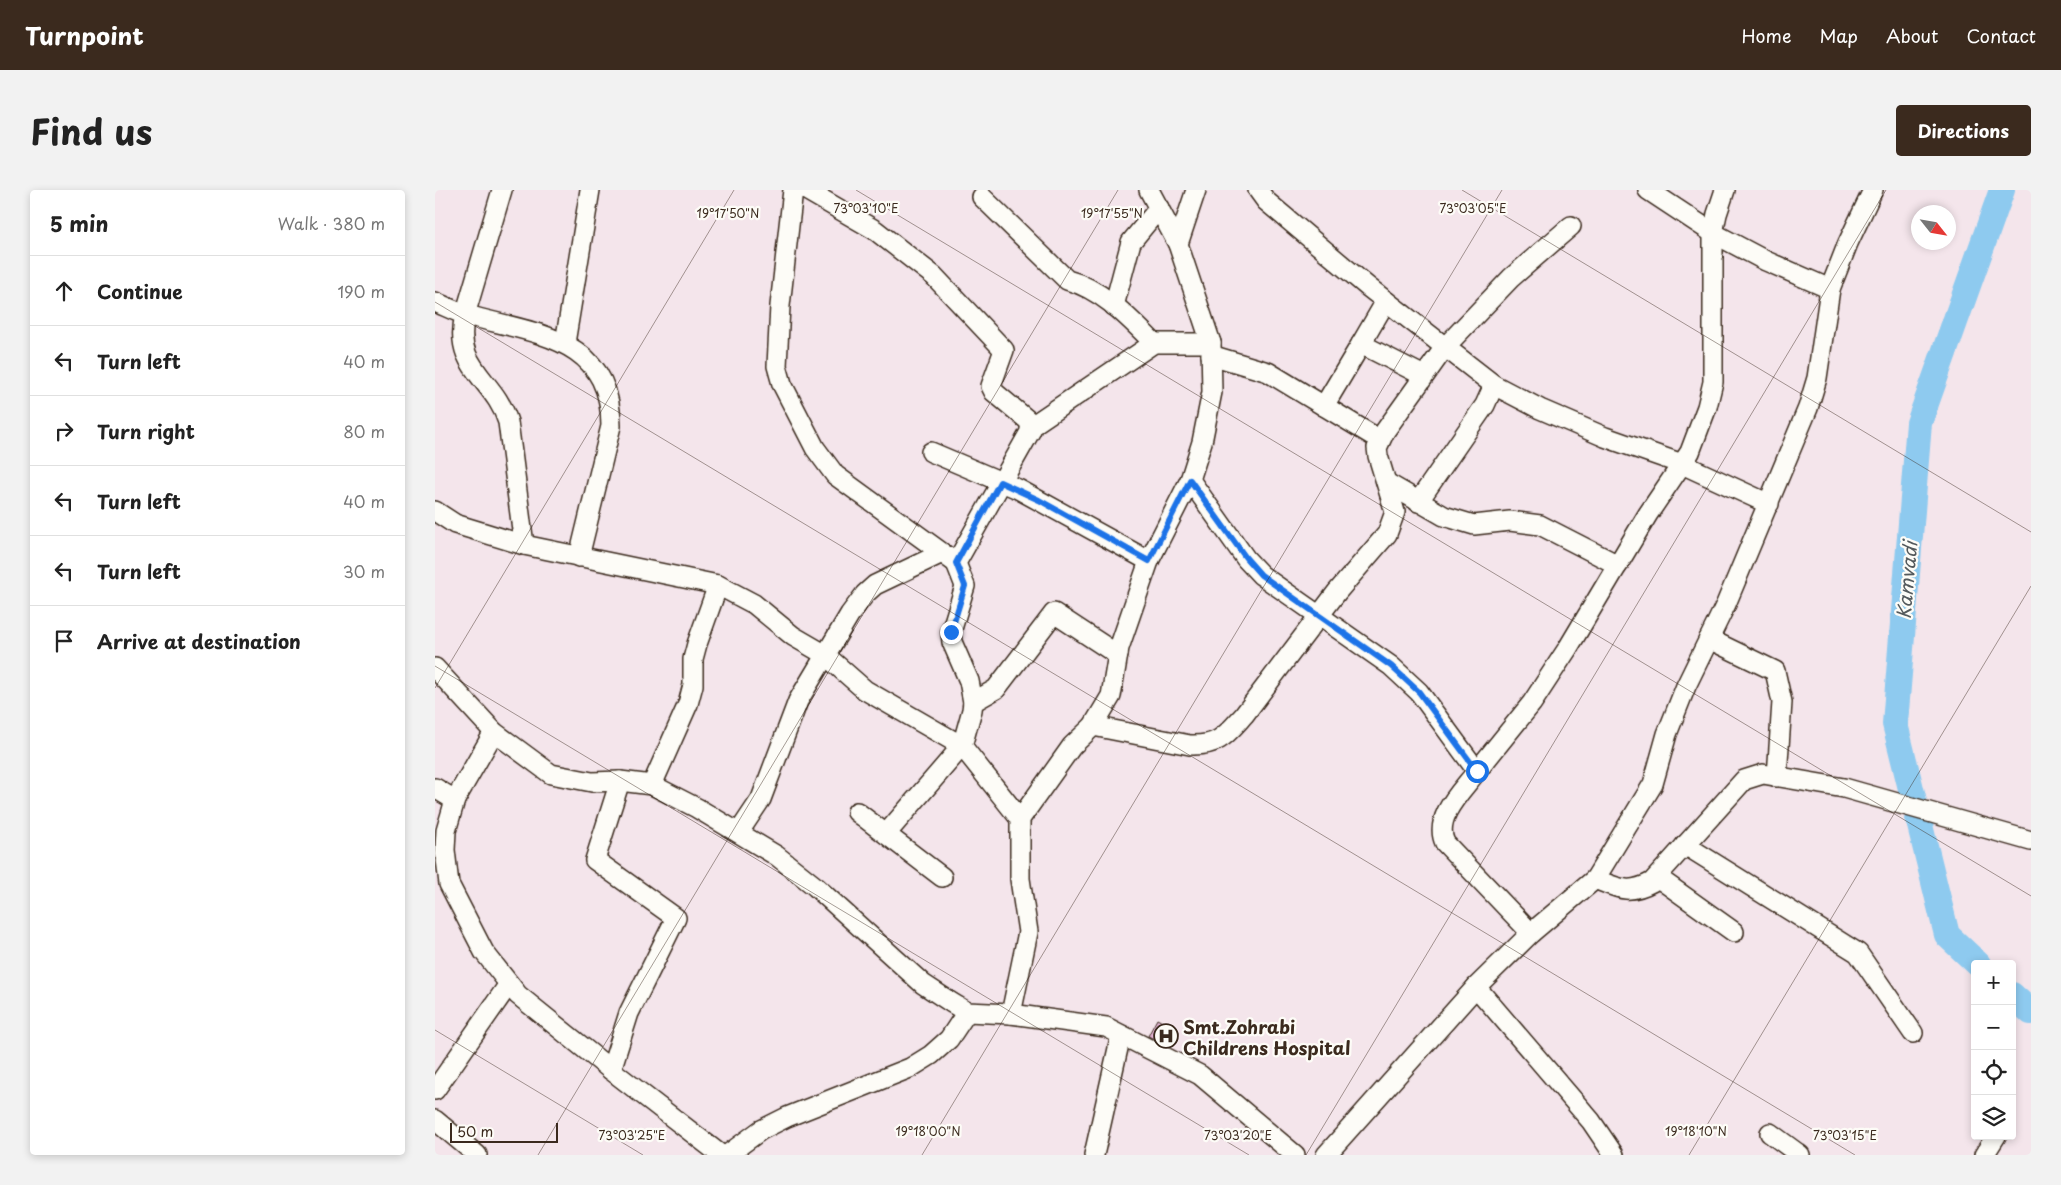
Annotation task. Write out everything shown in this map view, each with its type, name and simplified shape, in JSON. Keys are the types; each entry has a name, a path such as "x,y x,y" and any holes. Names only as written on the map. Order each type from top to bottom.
{"street":[{"path":"502,190 461,329 465,353 480,378 497,398 508,422 524,544"},
{"path":"565,343 590,190"},
{"path":"793,190 780,306 777,366 782,384 815,448 835,475 949,558 965,586 963,597 953,622 952,642 969,681 973,702 962,746 886,834"},
{"path":"739,832 761,799 789,720 824,654 859,601 875,585 949,558 1027,440 1031,427 1030,422 995,392 991,386 1004,350 934,276 875,230 806,190"},
{"path":"1011,1014 1028,932 1021,879 1020,819 1072,746 1093,726 1111,696 1118,655 1149,561 1190,480 1203,442 1212,392 1211,349 1178,244 1149,190"},
{"path":"1178,244 1196,190"},
{"path":"1258,190 1266,201 1386,301 1494,385 1540,410 1605,437 1682,464 1769,504"},
{"path":"1648,190 1713,233 1766,261 1830,289"},
{"path":"1531,933 1445,842 1441,834 1441,827 1445,815 1477,771 1532,703 1569,648 1648,514 1690,452 1707,407 1713,382 1713,233 1725,190"},
{"path":"1326,1155 1476,986 1531,933 1595,879 1653,784 1670,726 1685,686 1709,639 1769,504 1808,408 1817,378 1830,289 1848,243 1873,190"},
{"path":"982,196 1067,280 1084,284 1114,306 1154,343 1211,349 1268,372 1380,440"},
{"path":"1114,306 1131,242 1159,208"},
{"path":"1093,726 1190,745 1206,745 1215,742 1244,715 1337,592 1387,534 1392,524 1395,512 1378,456 1380,440 1445,347 1511,278 1571,226"},
{"path":"1324,406 1386,301"},
{"path":"435,302 465,314 535,331 565,343 590,365 606,389 611,406 611,426 579,557"},
{"path":"1031,427 1154,343"},
{"path":"1361,344 1424,376"},
{"path":"1418,502 1485,405 1494,385"},
{"path":"931,452 1039,500 1149,561"},
{"path":"1190,480 1246,558 1261,575 1391,666 1419,692 1477,771"},
{"path":"1387,483 1444,516 1474,524 1510,521 1540,525 1618,565"},
{"path":"435,511 455,524 524,544 718,585 754,604 793,636 824,654 865,690 962,746 1020,819"},
{"path":"652,785 688,704 693,685 693,659 718,585"},
{"path":"973,702 996,689 1054,613 1118,655"},
{"path":"1709,639 1775,670 1782,702 1777,777"},
{"path":"435,668 494,732 551,774 592,782 619,781 652,785 739,832 777,856 816,887 923,984 967,1012 1011,1014 1107,1027 1201,1074 1295,1155"},
{"path":"494,732 455,800 446,831 442,884 484,952 518,995 721,1155"},
{"path":"1595,879 1625,891 1642,888 1657,877 1744,780 1763,774 1844,788 2031,841"},
{"path":"611,1070 629,1013 676,918 595,860 619,781"},
{"path":"435,788 455,800"},
{"path":"857,812 942,877"},
{"path":"1685,845 1858,953 1913,1033"},
{"path":"1657,877 1734,932"},
{"path":"435,1090 509,984"},
{"path":"1476,986 1591,1121 1614,1155"},
{"path":"727,1155 761,1130 787,1116 910,1068 931,1055 949,1039 967,1012"},
{"path":"1094,1155 1121,1035"},
{"path":"435,1120 477,1155"},
{"path":"1770,1133 1800,1155"},
{"path":"1984,1155 1993,1140"}],"building":[{"path":"1157,1019 1179,1031 1170,1047 1148,1036"}],"waterway":[{"name":"Kamvadi","path":"1974,960 1947,935 1895,724 1919,423 2002,190"},
{"name":"Kamvadi","path":"2016,999 2031,1012"}],"place":[{"name":"Smt.Zohrabi Childrens Hospital","path":"1166,1036"}],"route":[{"path":"951,632 965,586 956,563 1000,482 1039,500 1149,561 1167,521 1190,480 1246,558 1261,575 1391,666 1419,692 1477,771"}]}
